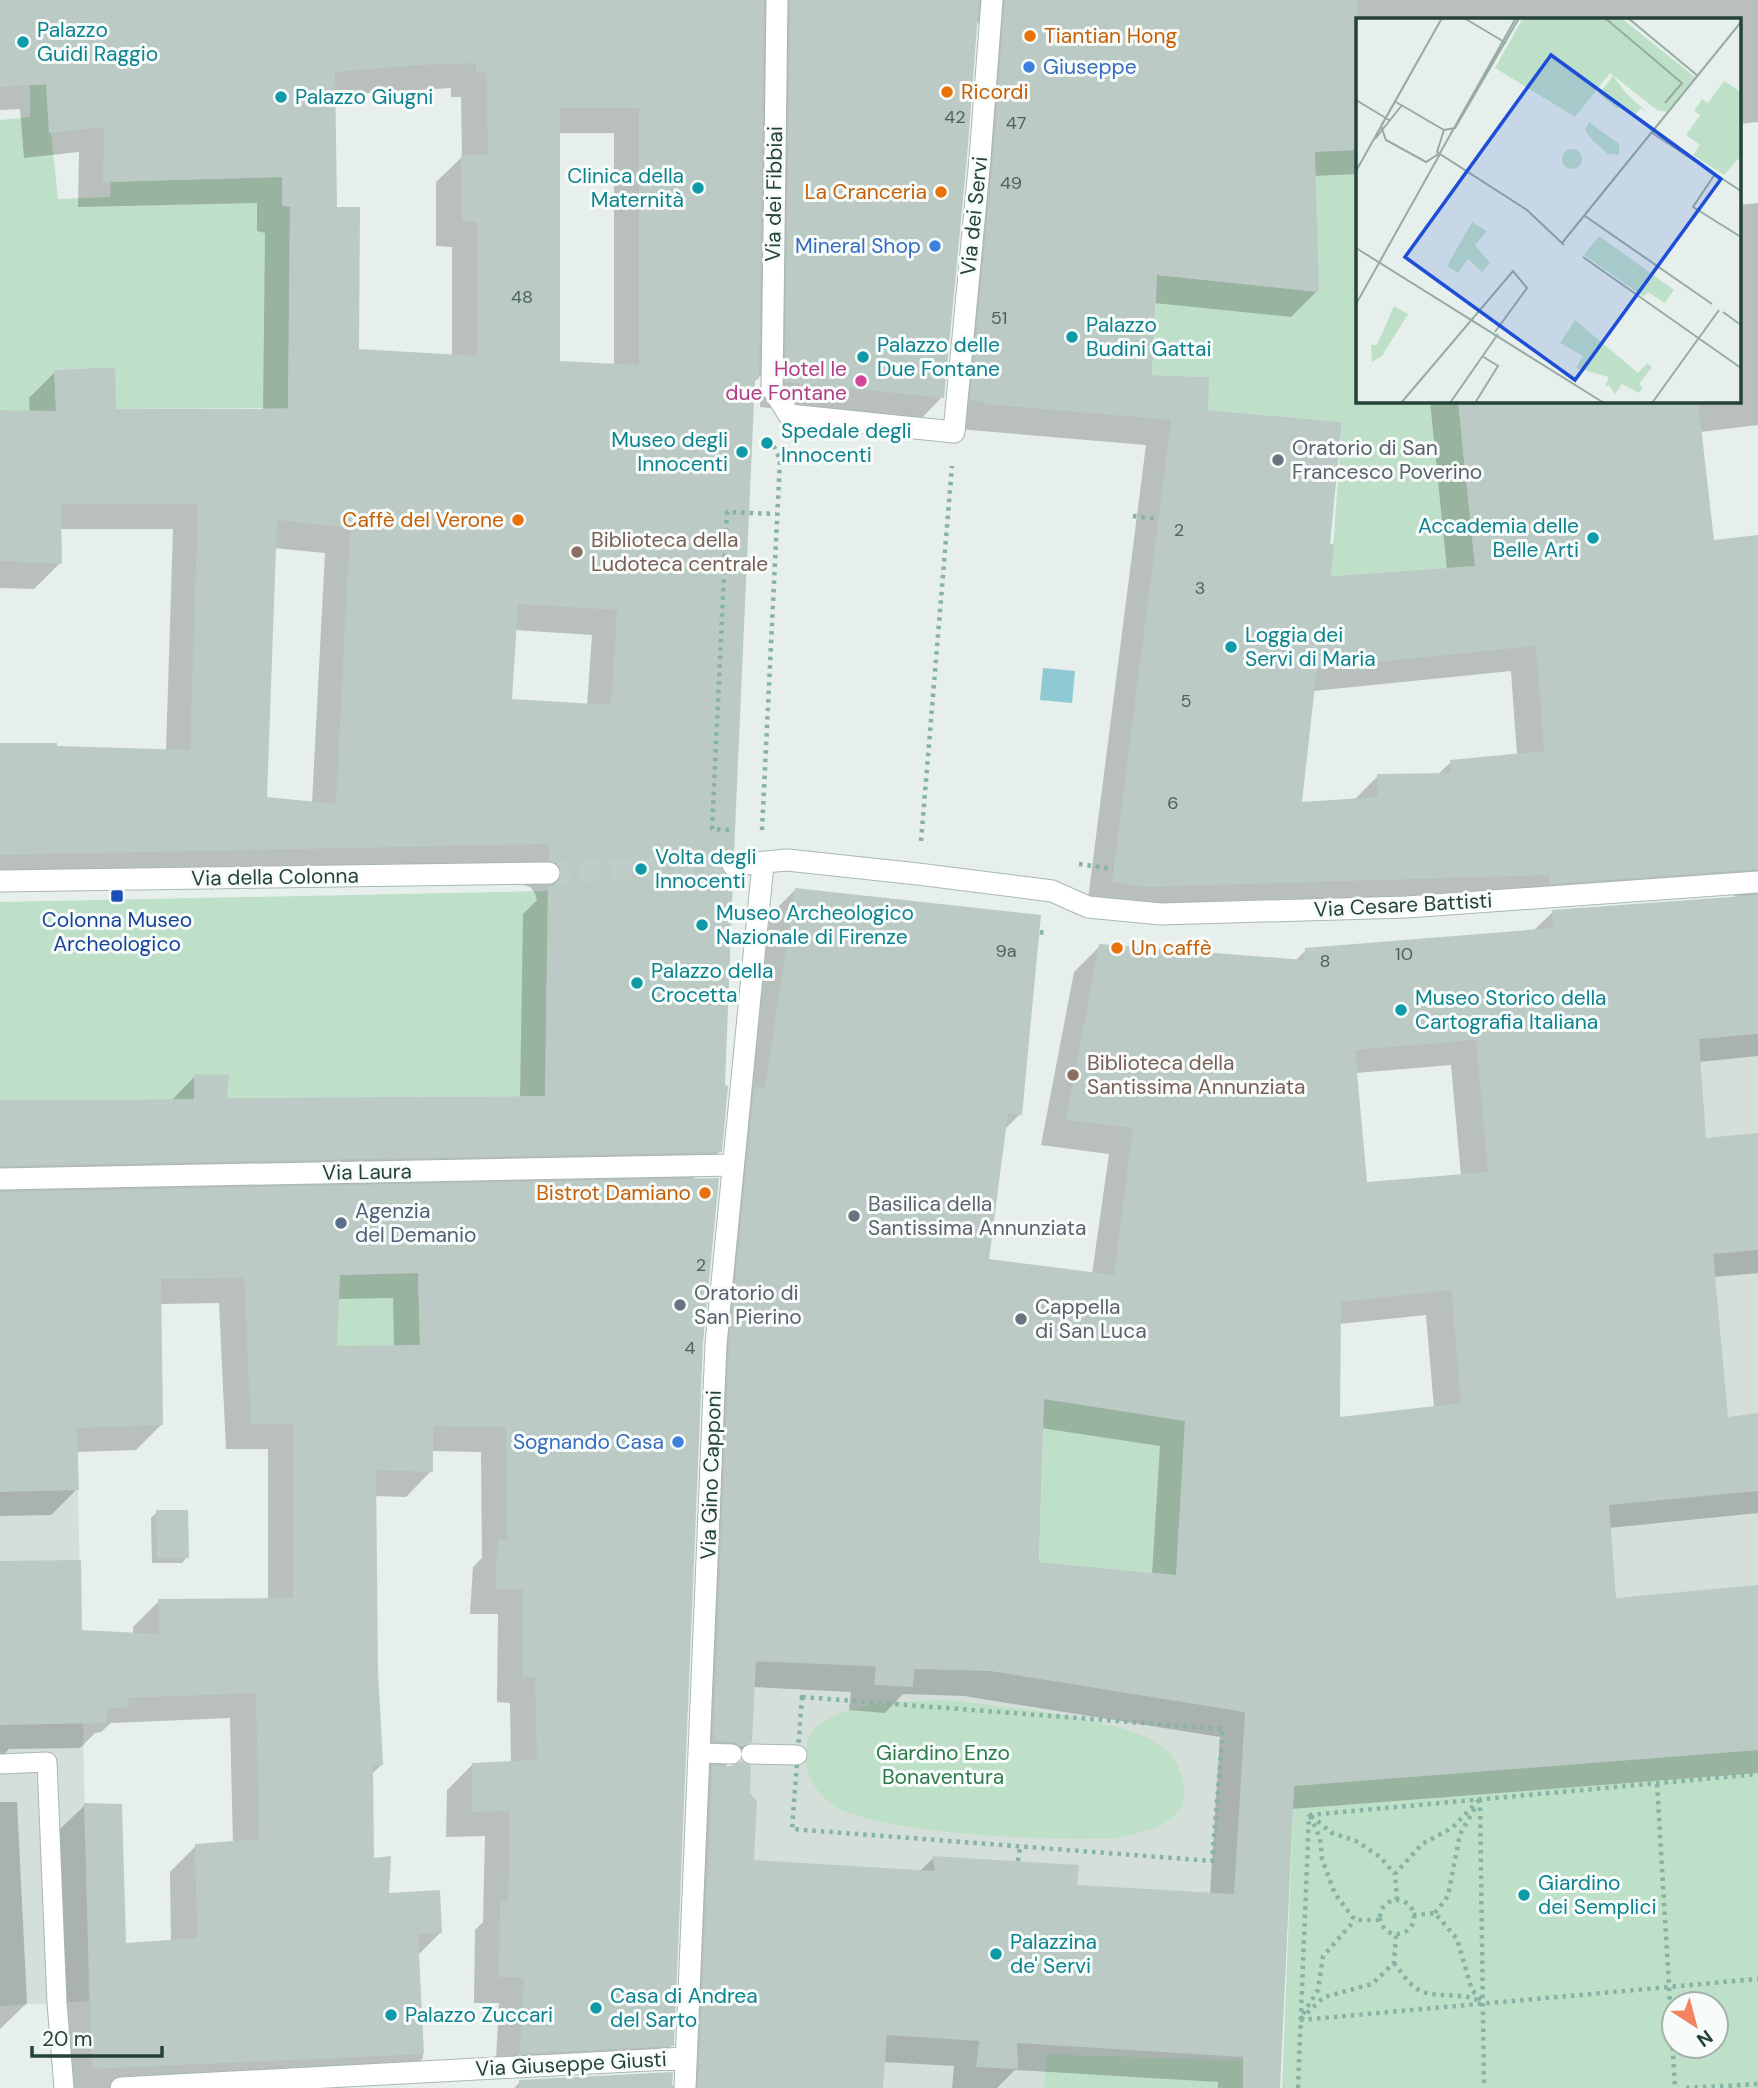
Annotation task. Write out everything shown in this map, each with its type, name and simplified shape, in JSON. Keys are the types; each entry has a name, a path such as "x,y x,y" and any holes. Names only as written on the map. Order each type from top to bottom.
{"street":[{"name":"Via dei Fibbiai","path":"777,0 772,388 789,415 954,432"},
{"name":"Via dei Servi","path":"954,432 992,0"},
{"name":"Via Cesare Battisti","path":"763,864 787,860 1052,891 1088,907 1161,914 1407,907 1758,883"},
{"path":"733,865 763,864"},
{"name":"Via Gino Capponi","path":"685,2088 716,1344 763,864"},
{"name":"Via della Colonna","path":"0,881 549,873"},
{"name":"Via Laura","path":"0,1179 733,1165"},
{"name":"Via Giuseppe Giusti","path":"121,2088 687,2058"}],"lane":[{"path":"699,1753 797,1755"},
{"path":"0,1764 47,1762 57,2011 64,2088"}],"path":[{"path":"921,845 954,432"},
{"path":"762,841 780,459 771,439"},
{"path":"735,830 712,829 727,512 776,514"},
{"path":"1133,516 1158,519"},
{"path":"1089,865 1113,869"},
{"path":"802,1697 1223,1729 1212,1861 1020,1847 792,1829 802,1697"},
{"path":"1309,1815 1758,1774"},
{"path":"1657,1784 1675,2088"},
{"path":"1395,1874 1422,1844 1452,1828 1480,1799"},
{"path":"1413,1915 1435,1913 1448,1896 1460,1834 1480,1799"},
{"path":"1480,1799 1484,2088"},
{"path":"1309,1815 1332,1833 1356,1841 1380,1857 1395,1874 1397,1900"},
{"path":"1309,1815 1320,1838 1322,1858 1335,1894 1355,1920"},
{"path":"1298,2088 1309,1815"},
{"path":"1018,1861 1020,1847"},
{"path":"1397,1900 1406,1903 1413,1915 1411,1927 1396,1934 1385,1929 1380,1920 1380,1914 1386,1904 1397,1900"},
{"path":"1435,1913 1457,1939 1472,1990 1483,2003"},
{"path":"1300,2020 1318,1990 1323,1956 1355,1920 1380,1920"},
{"path":"1396,1934 1394,1963 1407,1980 1422,1992 1467,1995 1483,2003"},
{"path":"1300,2020 1324,1997 1372,1984 1394,1963"},
{"path":"1300,2020 1758,1979"},
{"path":"1686,2088 1758,2084"}],"shaded area":[{"path":"1758,911 1758,1750 1294,1786 1280,2088 702,2088 733,1733 720,1660 991,1671 1245,1712 1715,1279 1699,1039 1721,1037"},
{"path":"75,1350 89,2001 0,2006 0,1354"}],"green space":[{"path":"30,85 46,85 58,199 110,197 111,182 282,177 282,205 290,207 288,408 116,409 114,367 54,370 56,412 0,410 0,120 30,117"},
{"path":"1356,148 1356,402 1458,402 1475,566 1331,576 1342,422 1208,410 1208,377 1152,375 1157,275 1318,292 1315,151"},
{"path":"548,891 545,1096 227,1098 228,1075 194,1075 194,1099 0,1100 0,902"},
{"path":"418,1273 420,1345 378,1346 323,1453 340,1275"},
{"path":"1044,1399 1185,1421 1176,1575 1039,1562"},
{"name":"Giardino Enzo Bonaventura","path":"945,1700 1063,1715 1141,1735 1161,1746 1175,1762 1184,1784 1182,1804 1176,1814 1163,1824 1121,1837 1028,1838 917,1828 882,1822 833,1805 814,1786 808,1774 806,1748 810,1735 821,1724 835,1715 872,1705"},
{"name":"Giardino dei Semplici","path":"1758,1750 1758,2088 1282,2088 1294,1786"},
{"path":"1046,2054 1246,2061 1245,2088 1044,2088"}],"water":[{"path":"1043,668 1075,671 1072,703 1040,700"}],"building":[{"path":"0,0 764,0 759,379 755,379 734,852 725,855 720,866 723,873 733,878 725,1085 728,1086 722,1152 0,1166 0,1100 194,1099 194,1074 229,1075 227,1098 545,1096 548,887 556,884 562,873 560,866 549,860 549,844 0,855 0,743 190,750 198,504 61,504 62,564 0,561 0,410 56,411 54,370 115,367 116,409 288,409 290,207 282,205 282,177 103,182 104,127 49,133 46,84 0,87","holes":["476,63 476,72 486,72 488,155 461,155 462,221 477,222 477,356 359,349 360,207 337,207 335,72","560,108 639,108 639,365 560,361","277,520 350,528 336,804 267,797","518,604 617,610 611,705 512,699"]},
{"path":"790,0 979,0 944,398 785,382"},
{"path":"1005,0 1357,0 1356,150 1315,152 1319,292 1157,275 1152,375 1209,377 1208,410 1342,422 1330,544 1334,544 1331,576 1475,566 1458,402 1698,402 1714,540 1758,535 1758,869 1550,884 1550,875 1146,887 1112,882 1171,420 983,404 970,400","holes":["1536,646 1544,751 1450,760 1451,773 1377,774 1378,797 1302,802 1317,668"]},
{"path":"795,888 1041,915 1022,1115 1008,1113 989,1259 1114,1275 1133,1128 1066,1120 1099,944 1304,960 1305,948 1553,928 1552,910 1758,895 1758,1034 1699,1039 1706,1138 1758,1133 1758,1250 1713,1254 1728,1417 1758,1413 1758,1491 1609,1505 1616,1598 1758,1585 1758,1750 1294,1786 1280,2088 1243,2088 1243,2057 1017,2043 1018,2069 976,2067 979,2041 887,2035 883,2088 698,2088 712,1766 732,1766 742,1761 751,1766 750,1793 757,1802 754,1860 935,1871 932,1856 1079,1865 1077,1885 1234,1894 1245,1712 991,1671 914,1669 913,1687 874,1685 876,1666 756,1661 752,1742 741,1747 733,1742 713,1741 729,1345 754,1088 765,1089","holes":["1476,1040 1488,1172 1367,1182 1355,1050","1451,1290 1461,1403 1340,1417 1341,1302","1044,1399 1185,1421 1176,1575 1039,1562"]},
{"path":"719,1178 703,1343 674,2046 520,2054 524,1978 499,1977 500,1902 508,1902 510,1811 472,1812 472,1763 537,1760 535,1677 522,1677 523,1589 495,1589 498,1540 507,1540 506,1427 433,1426 433,1472 376,1470 378,1670 383,1765 373,1766 374,1858 391,1856 389,1893 440,1890 442,1933 418,1934 424,2054 92,2069 84,1803 122,1804 126,1943 197,1938 195,1844 259,1839 256,1693 128,1698 129,1707 107,1709 107,1723 0,1725 0,1561 81,1560 82,1630 159,1634 158,1599 293,1598 293,1424 251,1424 244,1278 161,1279 163,1425 77,1428 79,1490 0,1492 0,1192","holes":["418,1273 420,1345 337,1346 340,1275"]},
{"path":"156,1510 188,1510 189,1558 157,1558"},
{"path":"673,2072 672,2088 519,2088 519,2080"}],"tunnel":[{"path":"549,873 733,865"}],"place":[{"name":"Tiantian Hong","path":"1030,36"},
{"name":"Palazzo Guidi Raggio","path":"23,42"},
{"name":"Giuseppe","path":"1029,67"},
{"name":"Ricordi","path":"947,92"},
{"name":"Palazzo Giugni","path":"281,97"},
{"name":"Clinica della Maternità","path":"698,188"},
{"name":"La Cranceria","path":"941,192"},
{"name":"Mineral Shop","path":"935,246"},
{"name":"Palazzo Budini Gattai","path":"1072,337"},
{"name":"Palazzo delle Due Fontane","path":"863,357"},
{"name":"Hotel le due Fontane","path":"861,381"},
{"name":"Spedale degli Innocenti","path":"767,443"},
{"name":"Museo degli Innocenti","path":"742,452"},
{"name":"Oratorio di San Francesco Poverino","path":"1278,460"},
{"name":"Caffè del Verone","path":"518,520"},
{"name":"Accademia delle Belle Arti","path":"1593,538"},
{"name":"Biblioteca della Ludoteca centrale","path":"577,552"},
{"name":"Loggia dei Servi di Maria","path":"1231,647"},
{"name":"Volta degli Innocenti","path":"641,869"},
{"name":"Colonna Museo Archeologico","path":"117,896"},
{"name":"Museo Archeologico Nazionale di Firenze","path":"702,925"},
{"name":"Un caffè","path":"1117,948"},
{"name":"Palazzo della Crocetta","path":"637,983"},
{"name":"Museo Storico della Cartografia Italiana","path":"1401,1010"},
{"name":"Biblioteca della Santissima Annunziata","path":"1073,1075"},
{"name":"Bistrot Damiano","path":"705,1193"},
{"name":"Basilica della Santissima Annunziata","path":"854,1216"},
{"name":"Agenzia del Demanio","path":"341,1223"},
{"name":"Oratorio di San Pierino","path":"680,1305"},
{"name":"Cappella di San Luca","path":"1021,1319"},
{"name":"Sognando Casa","path":"678,1442"},
{"name":"Giardino dei Semplici","path":"1524,1895"},
{"name":"Palazzina de' Servi","path":"996,1954"},
{"name":"Casa di Andrea del Sarto","path":"596,2008"},
{"name":"Palazzo Zuccari","path":"391,2015"}]}
